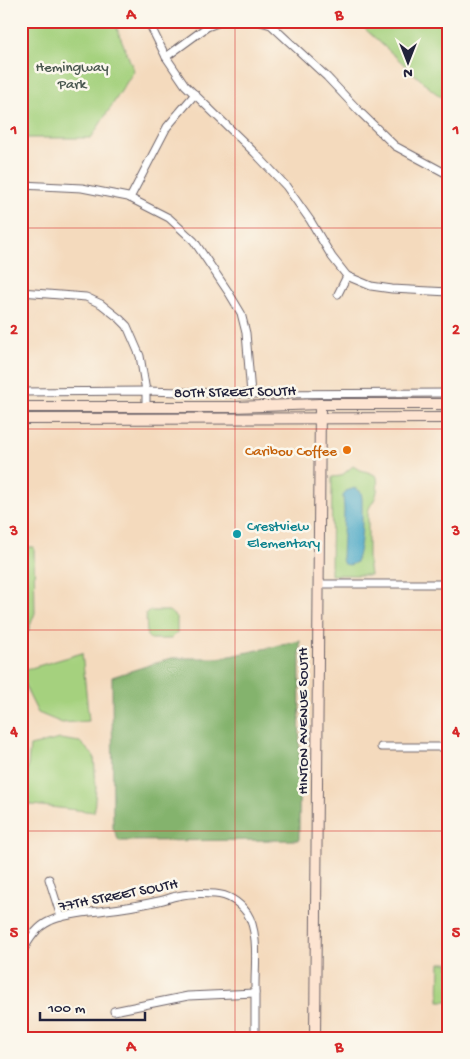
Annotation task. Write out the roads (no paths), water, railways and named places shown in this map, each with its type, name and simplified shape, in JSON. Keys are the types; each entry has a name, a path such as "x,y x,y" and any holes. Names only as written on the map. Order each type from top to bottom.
{"main road":[{"name":"HINTON AVENUE SOUTH","path":"315,1038 320,404"},
{"name":"80TH STREET SOUTH","path":"21,407 449,404"},
{"name":"80TH STREET SOUTH","path":"21,419 449,418"}],"street":[{"path":"148,21 166,57 186,85 286,186 310,220 332,257 347,276 375,286 392,289 449,292"},
{"path":"166,57 207,27 223,21"},
{"path":"257,21 271,25 327,77 395,146 449,175"},
{"path":"130,198 167,127 195,94"},
{"path":"21,185 82,188 130,198 169,218 194,241 230,292 241,314 246,333 251,394"},
{"path":"338,294 347,276"},
{"path":"21,292 86,297 101,304 128,326 140,356 146,391 146,407"},
{"name":"80TH STREET SOUTH","path":"21,392 146,391 251,394 449,392"},
{"path":"318,584 449,584"},
{"path":"381,747 449,747"},
{"path":"49,879 61,917"},
{"name":"77TH STREET SOUTH","path":"21,955 27,943 39,928 61,917 161,901 178,896 207,894 226,896 242,907 252,924 255,944 254,1038"},
{"path":"114,1011 188,996 255,993"}],"water":[{"path":"355,488 361,492 362,498 361,539 356,562 348,565 343,563 342,558 343,496 346,491"}],"place":[{"name":"Caribou Coffee","path":"347,450"},
{"name":"Crestview Elementary","path":"237,534"}],"park label":[{"name":"Hemingway Park","path":"72,74"}]}
